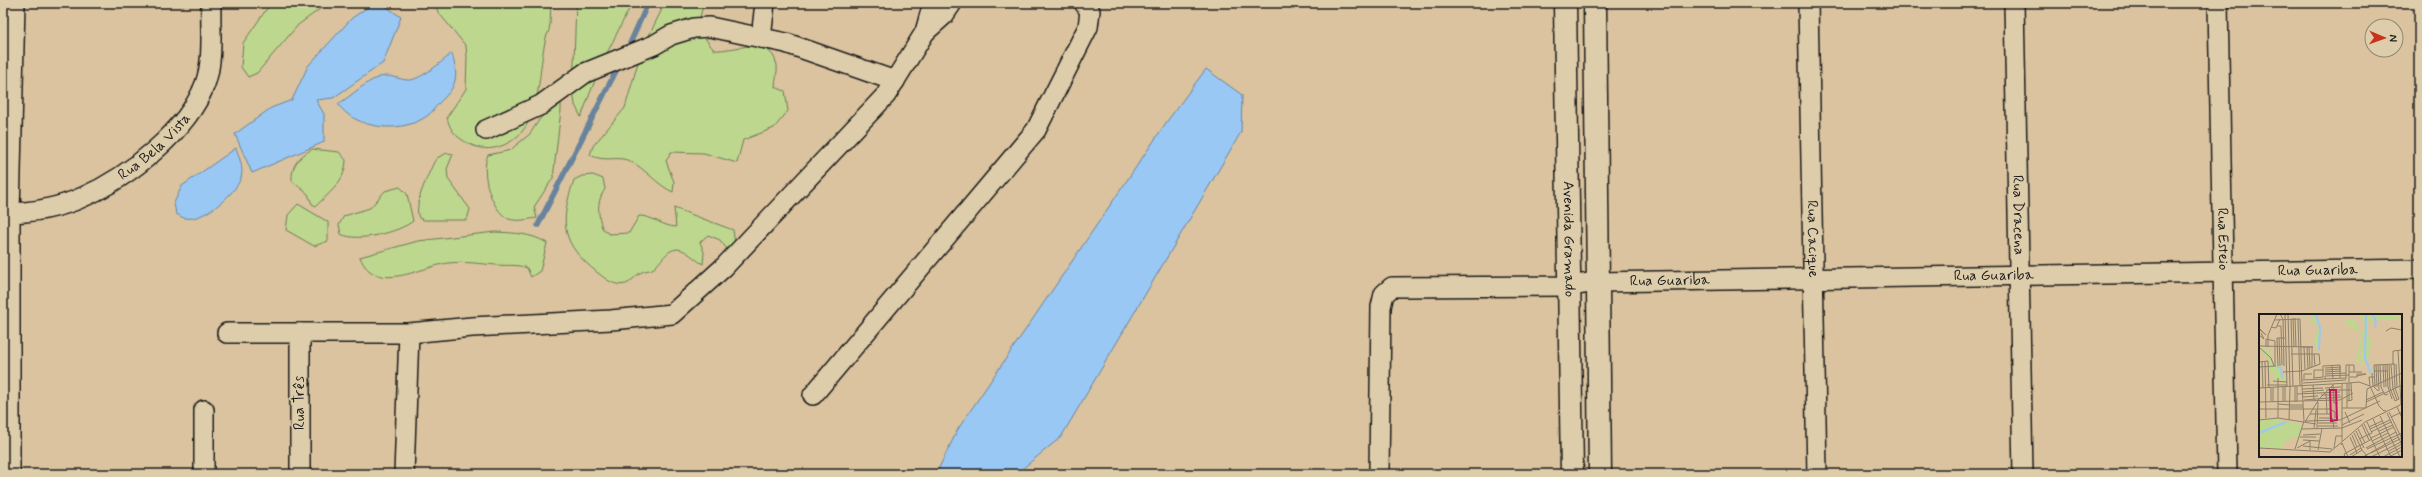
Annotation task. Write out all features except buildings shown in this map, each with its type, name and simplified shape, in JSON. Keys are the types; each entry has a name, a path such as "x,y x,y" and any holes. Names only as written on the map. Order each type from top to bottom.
{"street":[{"path":"14,473 6,428 6,213 15,3"},
{"name":"Rua Bela Vista","path":"6,213 28,212 83,197 136,166 172,135 200,96 206,82 209,60 211,3"},
{"path":"761,38 766,3"},
{"path":"228,333 409,333 472,327 611,320 672,314 724,268 886,95 924,32 933,3"},
{"path":"924,32 944,15 952,3"},
{"path":"813,396 1036,130 1088,27 1090,11 1084,3"},
{"name":"Avenida Gramado","path":"1565,3 1572,474"},
{"name":"Avenida Gramado","path":"1596,3 1597,282 1600,474"},
{"name":"Rua Cacique","path":"1808,3 1816,474"},
{"name":"Rua Dracena","path":"2014,3 2021,275 2024,474"},
{"name":"Rua Esteio","path":"2218,3 2227,474"},
{"path":"486,130 541,105 585,73 654,46 671,35 694,28 710,27 792,46 895,81"},
{"name":"Rua Guariba","path":"1379,474 1381,307 1384,294 1392,287 1569,286 1597,282 2419,269"},
{"name":"Rua Três","path":"300,333 300,474"},
{"path":"404,474 409,333"},
{"path":"204,410 204,474"}],"green space":[{"path":"273,3 328,3 298,25 257,73 248,77 241,67 243,43 268,7"},
{"path":"435,3 551,3 550,27 545,40 539,85 532,114 526,127 517,137 504,145 489,148 474,146 456,135 448,123 447,117 466,89 466,46 438,12"},
{"path":"576,3 632,3 600,67 581,117 575,105 573,91"},
{"path":"665,3 704,3 700,18 700,28 714,50 750,46 767,49 773,55 777,65 775,87 785,91 788,111 774,128 743,140 737,163 704,153 671,152 666,161 674,182 673,192 630,161 625,159 606,159 590,155 593,146 625,108 641,52"},
{"path":"558,100 561,104 561,110 553,178 534,207 537,218 519,220 509,219 503,215 492,200 486,181 485,171 488,155 511,150 530,134 539,120"},
{"path":"312,149 339,152 346,160 345,168 340,180 332,191 316,206 312,204 308,194 292,181 294,166 303,155"},
{"path":"447,153 453,154 447,169 448,179 470,209 467,220 424,220 419,218 418,212 418,205 422,190 434,162 437,158"},
{"path":"593,175 603,179 605,189 600,199 599,213 602,228 609,234 629,233 639,216 644,216 666,225 676,227 674,208 733,230 735,245 727,249 720,240 708,235 700,242 704,252 703,264 687,253 677,249 667,254 654,268 638,274 626,284 622,285 611,282 598,273 577,252 570,242 566,232 566,209 574,180 582,176"},
{"path":"400,187 407,194 413,221 398,229 368,237 348,236 341,234 339,225 344,216 370,208 385,191"},
{"path":"298,204 328,222 328,241 314,246 286,230 288,215"},
{"path":"495,232 528,235 547,243 540,271 531,277 527,268 520,266 454,262 437,265 399,276 387,277 376,275 367,268 360,257 418,241"}],"water":[{"path":"374,3 381,3 401,17 383,63 333,98 316,100 324,114 324,142 252,173 235,134 271,108 292,100 308,66 352,18"},
{"path":"452,53 456,74 453,87 427,116 417,122 393,127 367,124 346,113 338,104 369,82 380,77 390,76 407,80 417,78 443,61"},
{"path":"1206,69 1242,95 1241,132 1061,437 1016,474 936,474 958,429 1168,120"},
{"path":"236,148 241,163 242,174 238,184 232,192 218,206 200,216 183,218 176,214 174,203 182,186"}],"waterway":[{"path":"627,50 648,3"},
{"path":"538,225 619,65"}]}
